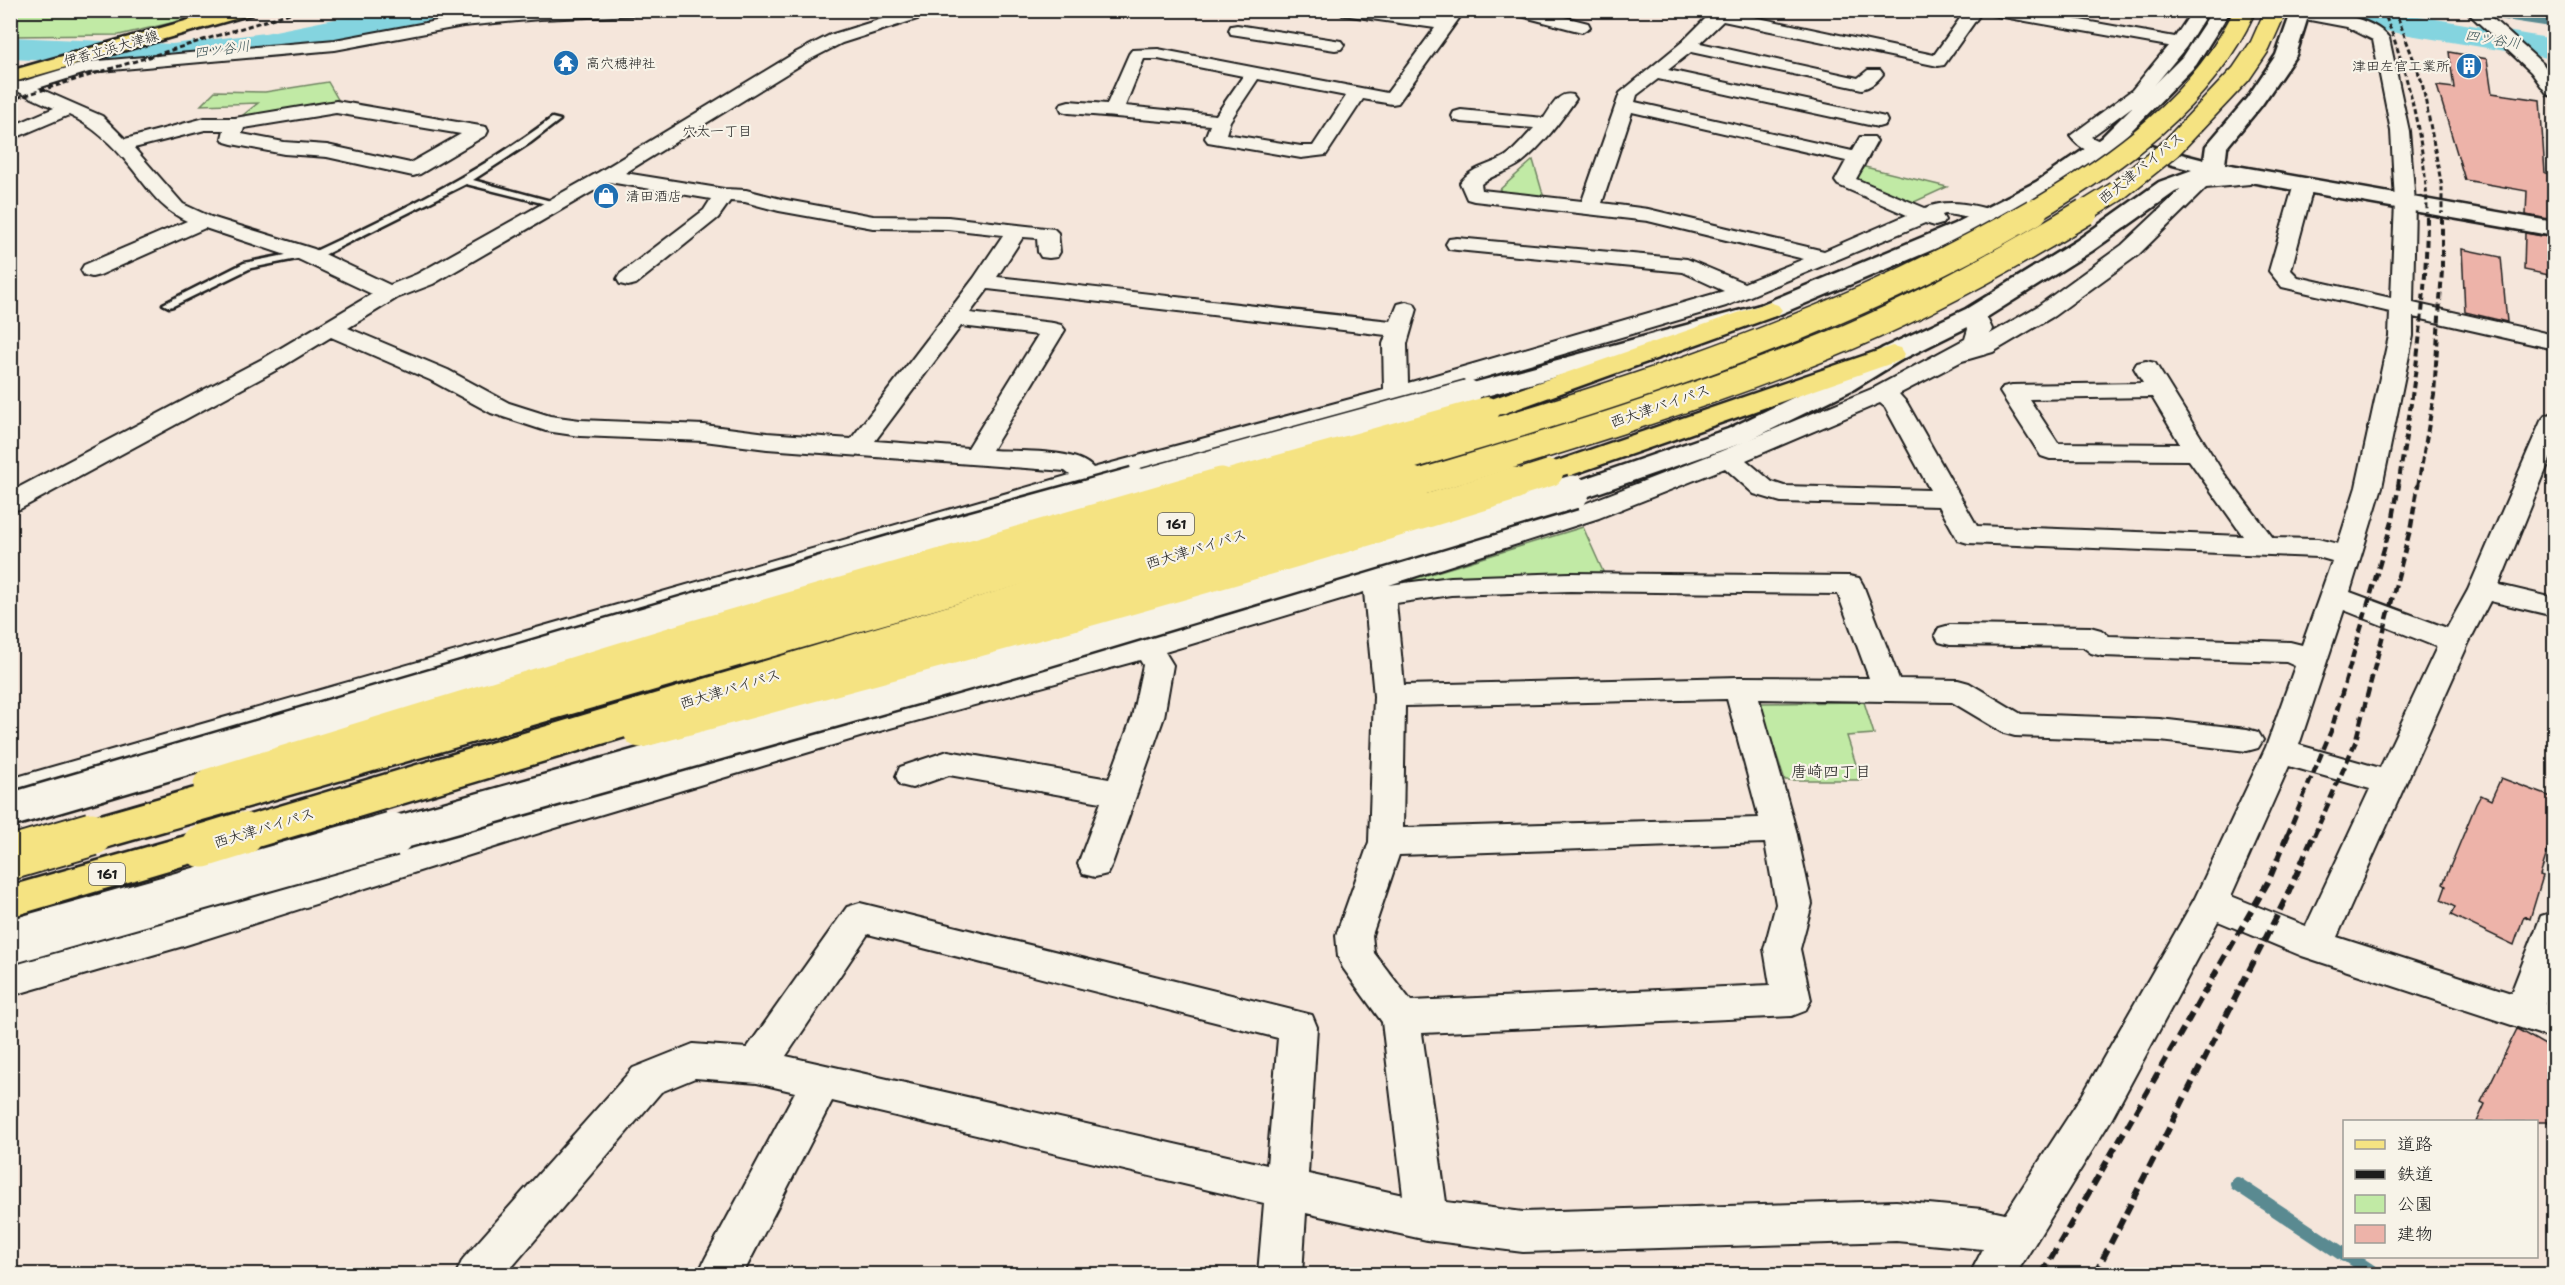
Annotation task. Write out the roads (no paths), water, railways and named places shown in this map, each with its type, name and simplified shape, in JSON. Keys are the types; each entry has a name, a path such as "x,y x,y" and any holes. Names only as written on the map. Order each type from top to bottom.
{"main road":[{"name":"伊香立浜大津線","path":"14,83 68,60 246,10"},
{"name":"西大津バイパス","path":"10,858 1498,431 1653,381 1798,328 1904,280 2006,228 2080,182 2139,140 2177,105 2229,40 2245,10"},
{"name":"西大津バイパス","path":"10,902 1521,452 1681,400 1828,346 1949,288 2039,240 2116,192 2171,148 2241,74 2260,46 2292,12"},
{"path":"10,848 463,705 1477,401 1769,310"},
{"path":"203,846 1010,633 1384,525 1561,483"}],"street":[{"path":"14,83 87,67 335,45 379,26 637,10"},
{"path":"10,502 272,363 389,293 425,279 606,176 828,43 862,30 930,10"},
{"path":"1342,10 1451,18"},
{"path":"1515,10 1581,29 1594,14"},
{"path":"1695,10 1938,61 1976,10"},
{"path":"1761,25 1776,10"},
{"path":"1992,10 2180,42"},
{"path":"2201,10 2180,42 2138,94 2080,136 2085,142 2214,169 2554,229"},
{"path":"1769,310 1962,229 2044,187 2103,145 2189,62 2222,10"},
{"path":"2473,10 2519,51 2546,70 2554,91"},
{"path":"1992,1275 2097,1107 2210,903 2280,752 2348,556 2369,487 2401,336 2405,202 2400,131 2381,38 2371,29 2354,22 2292,12 2286,55 2254,102 2217,146 2214,169"},
{"path":"1304,82 1363,13"},
{"path":"1590,208 1629,93 1688,46 1718,16"},
{"path":"1113,112 1138,54 1158,54 1392,99 1451,18"},
{"path":"1237,30 1335,45"},
{"path":"1688,46 1862,84 1874,74"},
{"path":"1254,72 1221,122 1215,138 1301,152 1319,151 1358,92"},
{"path":"1655,73 1879,119 1845,181 1923,215 1962,229"},
{"path":"14,83 95,120 176,208 204,221 309,256 389,293"},
{"path":"1567,99 1549,124 1513,160 1483,172 1470,183 1474,195 1648,215 1826,258"},
{"path":"1625,105 1857,158"},
{"path":"121,146 205,124 235,124 336,107 479,131 413,170 327,151 284,148 232,138 235,124"},
{"path":"1069,107 1174,115 1221,122"},
{"path":"10,134 71,108"},
{"path":"1461,116 1549,124"},
{"path":"10,942 1016,659 1561,483 1738,435 1845,383 1892,354 1975,314 2084,246 2167,187 2214,169"},
{"path":"1954,356 1985,346 2046,311 2130,250 2199,183 2219,179 2243,180 2246,174"},
{"path":"606,176 724,195 746,196 779,205 873,222 948,223 1047,233 1049,252"},
{"path":"2304,184 2280,271 2290,282 2554,342"},
{"path":"628,279 711,214 724,195"},
{"path":"10,791 736,578 1087,478 1502,365 1718,301 1942,208 1969,210 1989,216"},
{"path":"92,270 204,221"},
{"path":"858,447 982,282 1017,230"},
{"path":"1457,244 1687,266 1744,291"},
{"path":"982,282 1142,299 1185,314 1403,319 1395,344 1396,394"},
{"path":"10,981 180,932 548,816 888,717 1377,588 1588,512 1728,458 1882,393 1975,343 1980,329 1975,314"},
{"path":"954,318 1053,330 976,455"},
{"path":"329,328 439,375 500,408 546,423 580,428 704,434 767,441 1069,463 1077,466 1087,478"},
{"path":"2146,368 2198,452 2265,546"},
{"path":"2160,390 2012,392 2050,451 2198,452"},
{"path":"1882,393 1896,403 1946,498 1968,534 2318,548 2348,556"},
{"path":"10,810 971,529 1477,401"},
{"path":"2315,945 2454,642 2482,590 2554,421"},
{"path":"1251,434 1377,588 1390,696 1386,842 1354,935 1356,957 1401,1018 1427,1220"},
{"path":"1728,458 1763,488 1781,494 1946,498"},
{"path":"1377,588 1570,582 1849,585 1888,688"},
{"path":"2482,590 2554,607"},
{"path":"2334,596 2454,642"},
{"path":"1950,635 2090,637 2102,646 2290,652 2312,661"},
{"path":"1095,864 1148,717 1158,665 1147,647"},
{"path":"1390,696 1740,688 1888,688 1958,691 2015,725 2160,730 2247,740"},
{"path":"1401,1018 1792,1000 1782,949 1794,904 1779,830 1740,688"},
{"path":"2280,752 2390,783"},
{"path":"912,776 948,763 1120,793"},
{"path":"1386,842 1779,830"},
{"path":"2210,903 2315,945 2539,1018 2554,926"},
{"path":"757,1066 860,917 1298,1027 1280,1275"},
{"path":"478,1275 647,1080 693,1060 757,1066 1286,1190 1427,1220 1523,1232 1896,1221 1982,1229 2015,1238"},
{"path":"720,1275 822,1082"}],"lane":[{"path":"169,304 248,265 309,256 390,221 466,181 555,120"},
{"path":"466,181 554,205"}],"waterway":[{"name":"四ツ谷川","path":"10,48 172,55 265,44 431,10"},
{"name":"四ツ谷川","path":"2325,11 2554,49"},
{"path":"2502,16 2554,24"},
{"path":"2237,1184 2343,1254"},
{"path":"2351,1258 2375,1274"}],"railway":[{"path":"10,100 300,10"},
{"path":"2383,10 2400,57 2414,110 2424,163 2427,213"},
{"path":"2395,10 2422,82 2442,187 2442,270 2434,395 2418,486"},
{"path":"2398,486 2422,315 2427,213"},
{"path":"2287,836 2331,731 2393,518 2399,484"},
{"path":"2314,836 2355,743 2411,526 2418,484"},
{"path":"2042,1274 2268,882 2288,834"},
{"path":"2095,1274 2287,896 2314,834"}],"place":[{"name":"高穴穂神社","path":"566,63"},
{"name":"津田左官工業所","path":"2469,66"},
{"name":"清田酒店","path":"606,196"}],"district":[{"name":"穴太一丁目","path":"717,131"},
{"name":"唐崎四丁目","path":"1831,771"}]}
